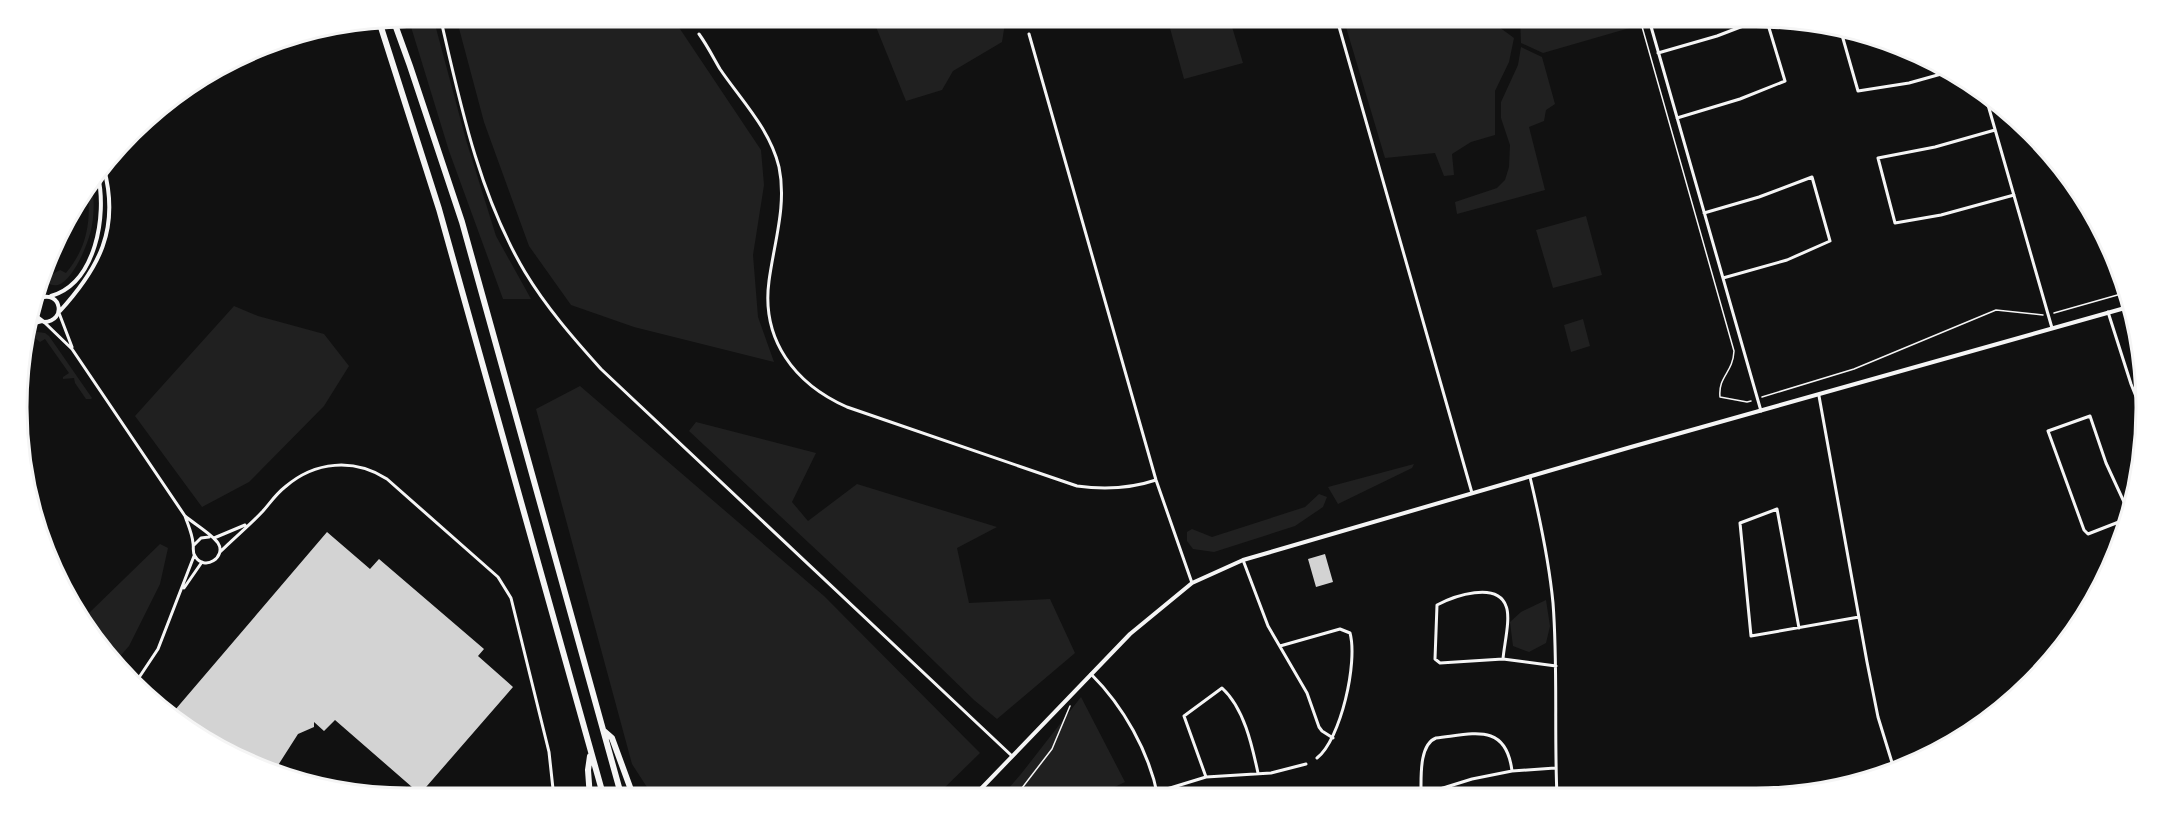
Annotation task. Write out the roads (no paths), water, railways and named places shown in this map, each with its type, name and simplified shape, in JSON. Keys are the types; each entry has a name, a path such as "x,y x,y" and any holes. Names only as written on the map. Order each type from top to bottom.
{"highway":[{"path":"396,27 462,222 619,788"},
{"path":"381,28 439,209 601,788"},
{"path":"603,730 612,738 630,788"},
{"path":"589,788 588,770 591,753"}],"street":[{"path":"443,27 469,131 494,208 525,272 552,310 601,369 1012,756"},
{"path":"1339,27 1472,493"},
{"path":"1651,27 1761,411"},
{"path":"1658,53 1741,27"},
{"path":"1677,118 1740,99 1785,81 1768,28"},
{"path":"1029,33 1156,480 1192,583"},
{"path":"699,34 719,67 764,130 778,165 782,203 768,289 770,320 781,351 808,385 821,395 847,407 1077,486 1111,490 1156,480"},
{"path":"1843,37 1858,91 1909,83 1940,74"},
{"path":"1989,107 2052,328"},
{"path":"1995,130 1935,147 1878,158 1896,223 1941,215 2013,195"},
{"path":"37,323 53,320 89,276 102,252 110,205 105,177"},
{"path":"1704,213 1759,197 1812,177 1830,241 1787,260 1723,278"},
{"path":"43,297 61,294 81,273 93,250 100,224 102,203 99,185"},
{"path":"93,250 102,252"},
{"path":"45,292 56,300 72,349"},
{"path":"982,788 1130,634 1192,583 1243,560 2123,308"},
{"path":"2108,312 2135,395"},
{"path":"38,316 72,349 185,516 212,538 220,547 220,552"},
{"path":"1819,396 1878,717 1892,763"},
{"path":"2118,522 2088,534 2084,530 2048,431 2090,416 2106,463 2124,503"},
{"path":"194,555 201,562 212,562 285,486 303,474 329,466 357,466 372,470 387,479 498,577 511,598 549,752 554,788"},
{"path":"1530,477 1546,550 1551,588 1556,666 1556,788"},
{"path":"1799,628 1777,509 1740,523 1751,636 1799,628 1859,617"},
{"path":"139,678 158,649 194,555 194,545 185,516"},
{"path":"194,545 201,537 212,538 247,525"},
{"path":"1243,560 1268,626 1307,693 1319,727 1333,738"},
{"path":"181,592 201,562"},
{"path":"1503,658 1507,614 1502,599 1493,593 1479,592 1454,597 1437,605 1435,659 1440,663 1503,658 1556,666"},
{"path":"1280,646 1340,629 1350,633 1352,646 1348,688 1342,714 1327,749 1317,758"},
{"path":"1091,674 1111,694 1132,729 1155,788"},
{"path":"1206,777 1184,716 1222,688 1235,705 1252,746 1258,773"},
{"path":"1421,788 1427,745 1432,739 1482,733 1493,736 1507,749 1512,771"},
{"path":"1170,788 1206,777 1271,773 1306,764"},
{"path":"1442,788 1512,771 1555,768"}]}
